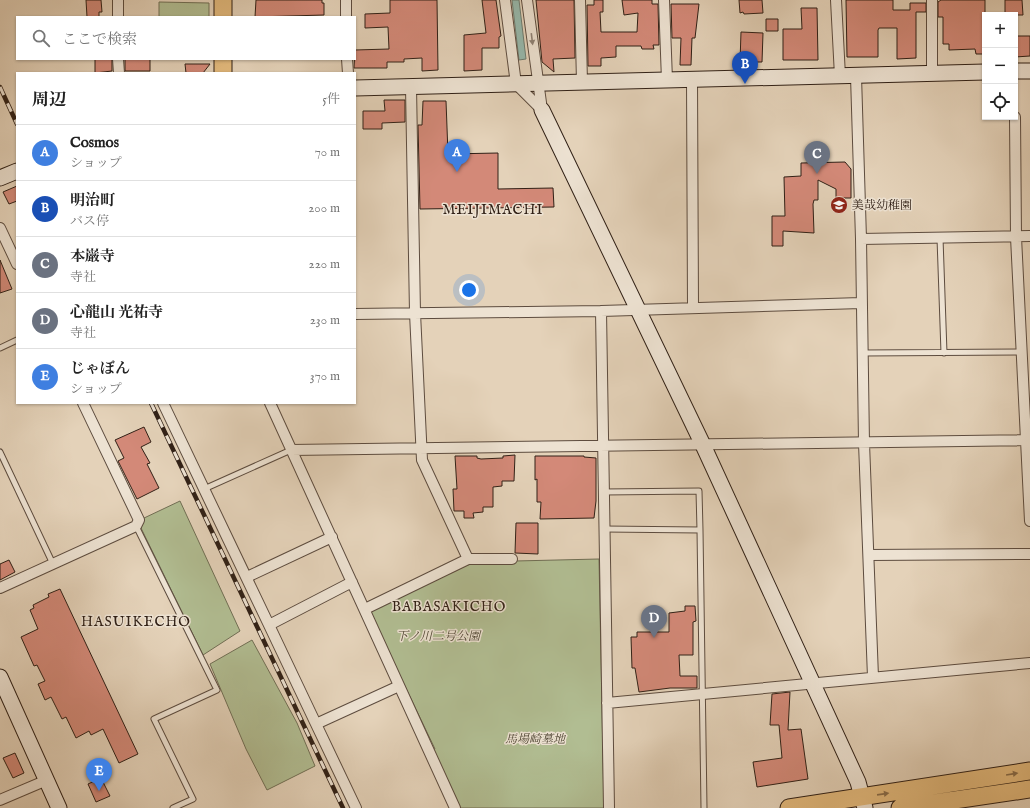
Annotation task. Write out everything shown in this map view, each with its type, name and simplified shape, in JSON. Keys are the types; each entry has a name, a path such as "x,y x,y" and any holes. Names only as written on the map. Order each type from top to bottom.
{"main road":[{"path":"223,0 223,16"},
{"path":"223,60 223,72"},
{"path":"789,808 864,803 1030,771"},
{"path":"900,808 1030,789"}],"street":[{"path":"118,0 118,16"},
{"path":"346,0 346,16"},
{"path":"505,0 516,84 542,110"},
{"path":"527,0 537,84 542,110 703,445 858,782 864,803"},
{"path":"580,0 582,82"},
{"path":"664,0 667,80"},
{"path":"836,0 840,76"},
{"path":"932,0 932,73"},
{"path":"118,60 119,72"},
{"path":"347,60 348,72"},
{"path":"1018,71 1030,71"},
{"path":"356,88 982,72"},
{"path":"856,76 861,239 864,443 873,677"},
{"path":"692,79 693,308"},
{"path":"411,87 415,313 422,460 468,559"},
{"path":"1015,120 1016,237 1028,440 1030,521"},
{"path":"0,178 16,171"},
{"path":"0,228 16,262"},
{"path":"861,239 1030,236"},
{"path":"356,314 693,308 861,303"},
{"path":"601,310 609,808"},
{"path":"0,588 136,526 139,520 83,404"},
{"path":"163,404 356,808"},
{"path":"270,404 454,808"},
{"path":"292,450 1028,440"},
{"path":"247,577 332,538"},
{"path":"869,555 1030,554"},
{"path":"364,609 468,559 512,559"},
{"path":"269,625 352,582"},
{"path":"607,703 1030,662"},
{"path":"0,677 59,808"},
{"path":"316,724 399,686"},
{"path":"0,800 47,780"}],"lane":[{"path":"940,238 944,353"},
{"path":"0,348 16,340"},
{"path":"863,353 1022,352"},
{"path":"204,489 292,450"},
{"path":"0,452 52,564"},
{"path":"604,492 700,491 704,808"},
{"path":"136,526 217,690 154,719 193,799 173,808"},
{"path":"605,529 700,530"}],"green space":[{"path":"159,2 209,3 209,16 159,16"},
{"path":"180,501 240,631 203,655 140,526 142,519"},
{"name":"馬場崎墓地","path":"599,559 604,808 458,808 432,750 435,749 369,611 470,564 514,563 515,561"},
{"path":"252,640 297,723 315,766 267,790 246,749 210,664"}],"shaded area":[{"path":"512,0 519,0 526,59 519,60"}],"building":[{"path":"86,0 101,0 102,12 99,12 99,16 87,16"},
{"path":"256,0 322,0 322,3 324,3 324,15 255,16"},
{"path":"390,0 437,0 438,70 422,71 422,58 404,59 404,62 387,62 387,68 354,68 356,50 389,49 388,27 365,28 365,14 390,13"},
{"path":"482,0 496,0 501,36 499,37 499,48 482,48 482,70 464,71 464,35 486,33"},
{"path":"536,0 574,0 575,58 553,59 554,72 542,62"},
{"path":"594,0 603,0 603,12 600,12 601,32 637,32 638,13 624,15 622,0 652,0 652,4 658,4 659,45 653,45 654,49 642,49 641,46 616,46 616,57 601,58 601,66 588,66 587,5 594,5"},
{"path":"739,0 762,0 763,13 740,13"},
{"path":"846,0 893,0 893,10 910,10 910,3 926,3 926,12 916,12 916,58 897,59 897,28 879,28 878,57 847,57"},
{"path":"941,0 985,0 985,12 982,12 982,54 976,54 975,49 949,50 949,44 943,44 943,17 938,17 938,2"},
{"path":"1005,0 1022,0 1023,15 1018,15 1018,12 1005,12"},
{"path":"671,4 699,4 695,38 692,38 691,65 680,65 681,38 672,38"},
{"path":"801,8 817,8 818,60 783,60 783,29 802,29"},
{"path":"766,19 778,19 778,31 766,31"},
{"path":"741,32 763,33 762,62 740,62"},
{"path":"1018,36 1030,36 1030,56 1018,57"},
{"path":"95,60 112,60 112,71 95,72"},
{"path":"125,60 150,60 150,71 125,71"},
{"path":"185,64 210,64 204,72 186,72"},
{"path":"384,100 405,100 405,122 382,123 382,129 363,129 363,111 385,111"},
{"path":"423,101 446,101 448,154 498,153 498,189 553,188 554,207 420,209 418,125 422,125"},
{"path":"845,162 851,169 851,198 836,198 836,189 818,180 818,200 814,200 813,204 814,233 783,231 783,246 772,246 772,216 785,216 784,177 801,176 801,163"},
{"path":"16,186 16,201 9,204 3,192"},
{"path":"0,260 12,289 0,293"},
{"path":"144,427 151,442 141,447 150,463 147,464 159,488 137,499 118,461 124,458 115,440"},
{"path":"515,455 514,481 502,481 502,486 493,487 493,507 483,507 483,512 473,513 474,518 464,518 464,511 454,511 453,489 457,489 455,456 477,456 477,458 481,459 503,458 503,456"},
{"path":"535,456 584,456 596,458 596,501 594,518 540,519 541,502 537,502"},
{"path":"516,523 538,523 538,554 515,553"},
{"path":"9,560 15,572 0,580 0,564"},
{"path":"60,589 138,754 119,763 103,729 91,735 89,731 76,738 66,717 62,719 51,697 45,700 38,684 45,681 37,665 34,666 21,637 38,629 30,610 34,608 33,605 49,597 48,594"},
{"path":"685,606 695,606 696,621 693,622 693,655 679,655 680,676 697,676 697,688 670,688 639,692 635,668 632,668 631,637 637,637 637,632 669,632 669,613 685,611"},
{"path":"790,692 788,730 801,729 808,779 757,787 753,762 782,758 779,725 770,725 772,694"},
{"path":"15,753 24,773 13,778 3,758"},
{"path":"101,778 110,796 96,802 88,784"}],"waterway":[{"path":"1009,783 1030,780"}],"railway":[{"path":"0,87 16,122"},
{"path":"151,404 343,808"}],"place":[{"name":"明治町","path":"745,84"},
{"name":"Cosmos","path":"457,172"},
{"name":"本巌寺","path":"817,174"},
{"name":"美哉幼稚園","path":"839,205"},
{"name":"心龍山 光祐寺","path":"654,638"},
{"name":"じゃぼん","path":"99,791"}],"district":[{"name":"MEIJIMACHI","path":"493,209"},
{"name":"BABASAKICHO","path":"449,606"},
{"name":"HASUIKECHO","path":"136,621"}],"park label":[{"name":"下ノ川二号公園","path":"438,636"}]}
